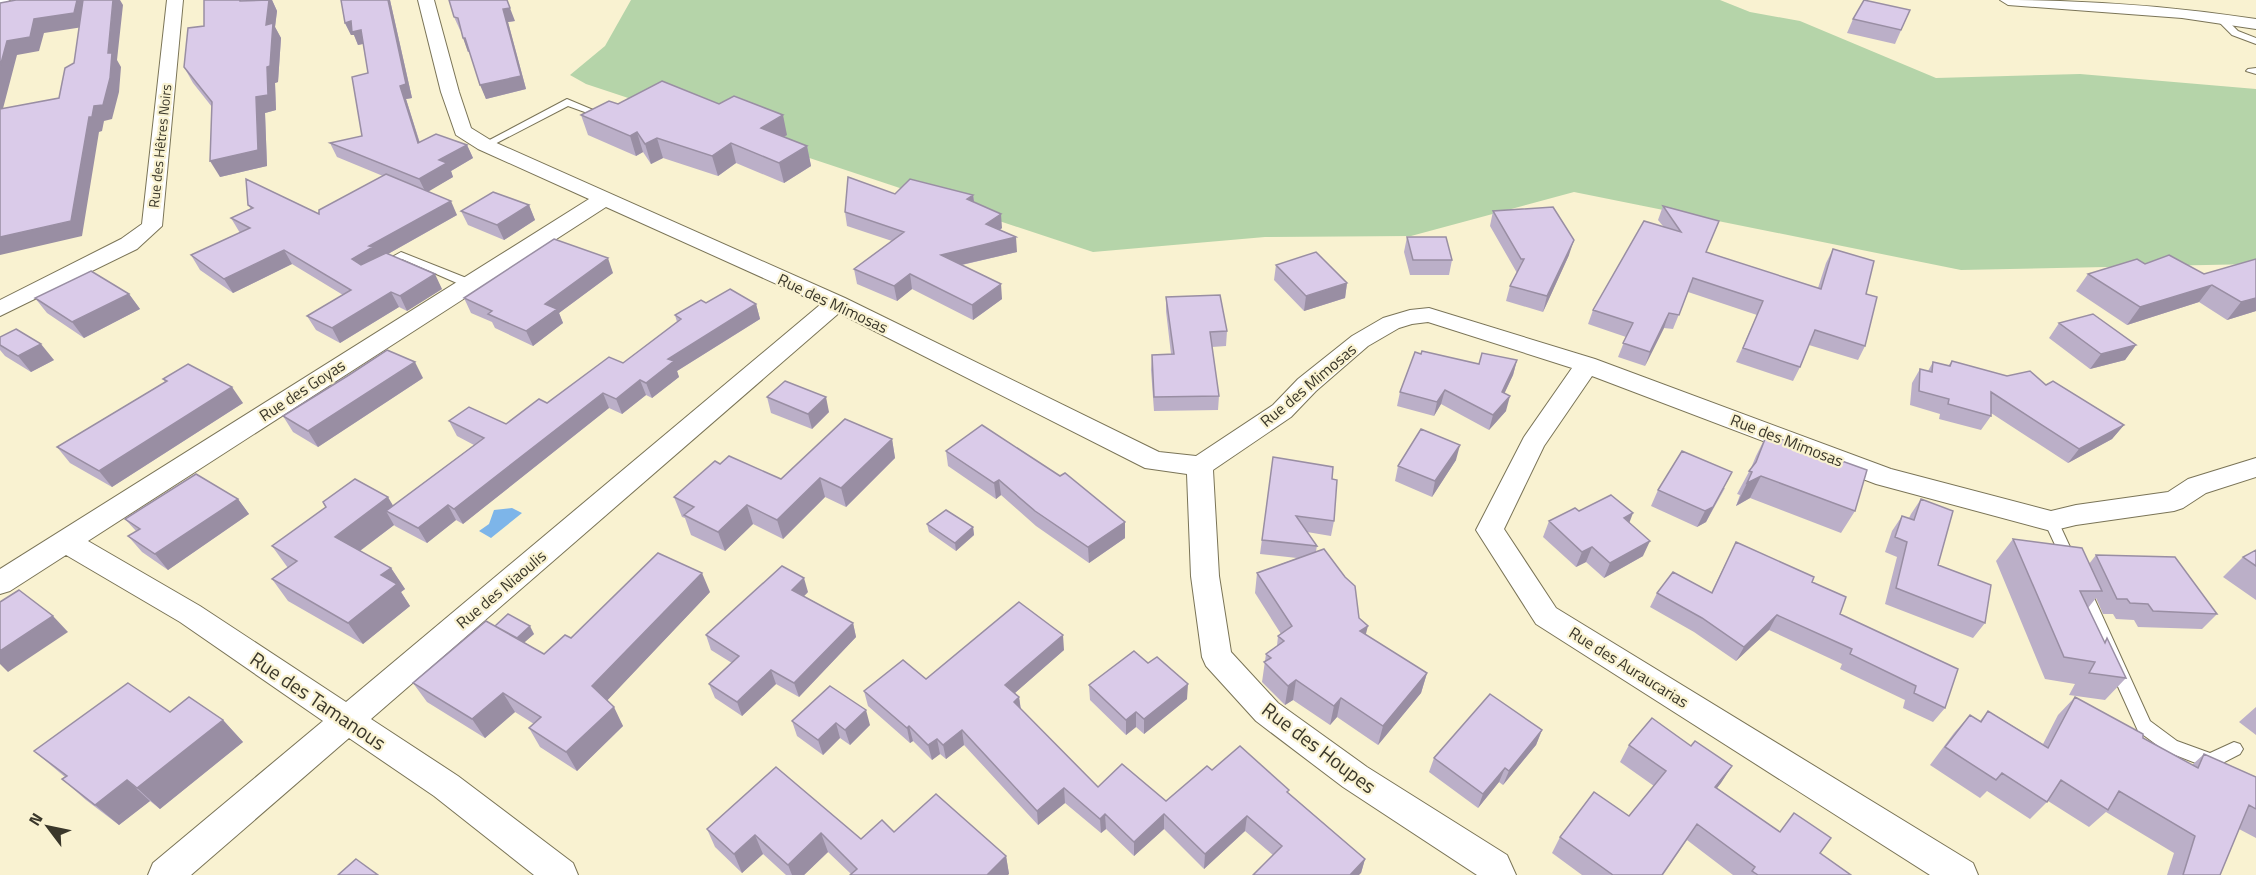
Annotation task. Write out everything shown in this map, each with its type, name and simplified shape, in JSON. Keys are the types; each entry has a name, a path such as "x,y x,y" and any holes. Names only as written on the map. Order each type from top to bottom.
{"street":[{"name":"Rue des Hêtres Noirs","path":"0,309 129,244 152,226 175,0"},
{"name":"Rue des Mimosas","path":"426,0 450,92 463,131 484,145 837,303 1154,461 1200,466 1282,411 1307,385 1360,341 1391,323 1410,317 1429,315 1587,365 1885,477 2051,521 2076,515 2174,501 2198,486 2256,467"},
{"path":"2008,0 2113,7 2256,24"},
{"name":"Rue des Goyas","path":"0,584 604,199"},
{"name":"Rue des Niaoulis","path":"165,875 837,303"},
{"name":"Rue des Auraucarias","path":"1587,365 1533,443 1490,530 1546,616 1961,875"},
{"name":"Rue des Houpes","path":"1200,466 1205,576 1217,657 1267,712 1355,777 1495,867 1499,875"},
{"name":"Rue des Tamanous","path":"66,541 190,614 446,786 561,875"}],"lane":[{"path":"2221,19 2235,33 2256,40"},
{"path":"484,145 567,102 593,111"},
{"path":"368,274 401,255 470,284"},
{"path":"2051,521 2144,726 2171,746 2211,761 2234,749"}],"green space":[{"path":"631,0 1720,0 1750,12 1800,21 1936,78 2080,74 2256,89 2256,264 1961,270 1574,192 1411,236 1265,237 1093,252 586,84 570,75 605,46"}],"water":[{"path":"512,508 522,513 491,538 479,531 489,524 494,510"}],"building":[{"path":"16,0 77,0 74,13 34,19 30,37 7,41 0,67 0,3"},
{"path":"83,0 113,0 108,53 112,53 110,78 103,105 94,106 92,117 89,117 71,221 0,237 0,109 59,98 65,68 74,63"},
{"path":"204,0 269,0 266,25 273,23 270,66 267,67 268,95 256,97 258,150 210,161 212,102 184,67 188,28 204,26"},
{"path":"341,0 388,0 406,84 400,86 418,143 436,134 467,145 439,160 447,163 419,179 330,143 362,136 352,77 368,73 361,30 352,32 351,21 345,23"},
{"path":"449,0 507,0 510,8 503,9 521,76 480,85 458,18 454,17"},
{"path":"1864,0 1910,10 1901,30 1853,19"},
{"path":"662,81 719,104 734,96 783,115 761,128 807,146 779,163 731,143 712,156 657,138 645,144 637,132 630,136 581,115 609,101 618,104"},
{"path":"386,174 451,201 369,246 373,247 352,259 361,265 386,253 435,274 400,296 391,292 332,328 307,316 351,290 284,250 224,279 191,255 250,228 231,218 253,208 248,205 246,179 319,214 319,210"},
{"path":"848,177 895,194 910,179 973,195 967,199 1001,214 986,224 1016,237 941,255 1001,284 972,305 910,274 894,286 854,269 904,232 845,212"},
{"path":"493,192 529,205 497,225 461,211"},
{"path":"1663,206 1719,221 1706,252 1821,289 1833,249 1874,261 1866,294 1877,297 1865,346 1815,330 1800,367 1743,348 1763,301 1693,278 1679,315 1669,313 1650,352 1623,343 1633,323 1593,310 1644,221 1681,232"},
{"path":"1553,207 1574,240 1547,296 1510,286 1524,259 1521,259 1493,211"},
{"path":"1407,237 1446,237 1452,260 1413,260"},
{"path":"554,239 608,258 545,304 557,309 526,331 488,314 492,311 464,298"},
{"path":"1316,252 1347,283 1306,296 1276,265"},
{"path":"2169,255 2204,274 2256,259 2256,298 2241,302 2212,285 2140,307 2088,274 2137,259 2145,264"},
{"path":"91,271 129,294 72,322 35,298"},
{"path":"730,289 756,304 668,359 674,361 646,383 640,380 616,399 603,393 454,509 448,505 418,528 386,511 484,438 449,421 469,407 506,424 539,399 547,403 609,357 623,363 681,319 675,315 701,300 706,303"},
{"path":"1220,295 1227,331 1210,332 1219,396 1154,397 1152,355 1174,354 1166,297"},
{"path":"2093,314 2136,345 2101,354 2059,323"},
{"path":"16,329 41,344 18,356 0,345 0,337"},
{"path":"387,350 415,362 308,431 283,416 349,375"},
{"path":"1422,351 1479,364 1482,353 1517,360 1502,392 1510,396 1493,415 1445,390 1437,402 1400,392 1415,352 1421,354"},
{"path":"1952,361 2007,376 2030,371 2046,385 2053,381 2124,425 2079,449 1991,392 1991,416 1948,404 1949,399 1919,391 1920,369 1932,372 1933,362 1950,366"},
{"path":"188,364 232,387 99,471 57,447 167,381 163,379"},
{"path":"785,381 826,397 808,414 767,397"},
{"path":"845,419 892,439 841,488 820,478 777,520 747,505 718,532 684,515 694,507 674,497 715,461 720,464 729,456 781,479"},
{"path":"982,425 1060,476 1065,473 1125,522 1088,547 1035,511 999,480 994,483 946,451"},
{"path":"1421,429 1460,445 1435,481 1398,466"},
{"path":"1767,434 1867,470 1855,511 1761,476 1747,483 1752,472 1749,471 1756,462"},
{"path":"1682,451 1732,472 1713,507 1705,511 1658,490"},
{"path":"1273,457 1333,467 1332,479 1337,480 1334,521 1296,516 1317,546 1262,540"},
{"path":"196,474 238,499 155,554 128,536 140,529 125,519"},
{"path":"355,479 388,497 335,537 391,568 381,575 397,584 348,623 272,579 297,561 272,546 326,507 323,502"},
{"path":"1611,495 1633,513 1624,518 1650,541 1610,563 1592,547 1582,552 1549,521 1575,508 1579,511"},
{"path":"1921,499 1953,511 1938,565 1991,585 1985,623 1896,588 1907,542 1895,537 1902,516 1914,520"},
{"path":"946,510 973,527 955,543 927,524"},
{"path":"2013,539 2082,548 2102,591 2080,591 2105,643 2107,638 2126,678 2089,673 2095,662 2064,657"},
{"path":"1736,542 1814,577 1812,582 1846,597 1840,614 1958,669 1945,708 1914,693 1916,686 1850,654 1852,649 1777,615 1744,647 1702,618 1657,593 1673,572 1712,593"},
{"path":"1324,549 1345,577 1355,586 1359,618 1368,626 1360,631 1427,673 1383,726 1341,698 1334,706 1296,680 1288,686 1264,662 1271,658 1266,654 1284,641 1278,636 1292,626 1257,573"},
{"path":"2256,550 2256,566 2243,557"},
{"path":"658,553 702,573 592,686 614,707 566,752 529,728 541,717 503,693 472,719 413,683 486,621 544,654 565,635 571,638"},
{"path":"2096,555 2175,557 2217,614 2153,611 2148,604 2130,603 2127,599 2117,599"},
{"path":"782,566 804,578 792,590 853,623 794,683 771,670 737,702 709,684 739,656 706,635"},
{"path":"19,590 53,616 0,651 0,602"},
{"path":"1019,602 1063,635 1005,685 1019,697 1014,702 1098,787 1122,764 1166,801 1207,766 1212,770 1240,746 1289,790 1287,792 1365,859 1350,875 1253,875 1282,846 1247,816 1205,854 1164,814 1134,842 1105,814 1100,819 1064,788 1037,811 962,730 943,745 937,739 928,745 909,726 907,728 864,691 903,660 926,679"},
{"path":"508,614 530,626 517,638 495,626"},
{"path":"1134,651 1148,663 1157,657 1188,684 1144,719 1136,712 1126,720 1089,685"},
{"path":"128,683 170,712 189,697 223,720 137,788 127,780 95,805 62,779 67,776 34,751"},
{"path":"830,686 866,710 845,730 836,723 818,740 792,721"},
{"path":"1490,694 1542,730 1509,771 1505,768 1483,794 1434,758"},
{"path":"2075,697 2143,734 2143,738 2198,768 2204,754 2256,777 2256,809 2249,805 2220,875 2183,875 2195,836 2119,791 2108,810 2061,780 2047,802 2002,773 1996,780 1945,747 1970,715 1981,722 1988,711 2048,748"},
{"path":"1652,718 1691,746 1695,741 1732,766 1715,787 1780,832 1794,813 1831,838 1820,853 1851,875 1758,875 1752,871 1755,867 1697,824 1662,875 1613,875 1560,837 1594,792 1629,816 1666,771 1629,745"},
{"path":"776,767 861,839 882,820 894,832 936,794 1006,856 987,875 850,875 857,869 821,833 788,865 755,835 734,854 707,829"},
{"path":"356,859 378,875 338,875"}]}
